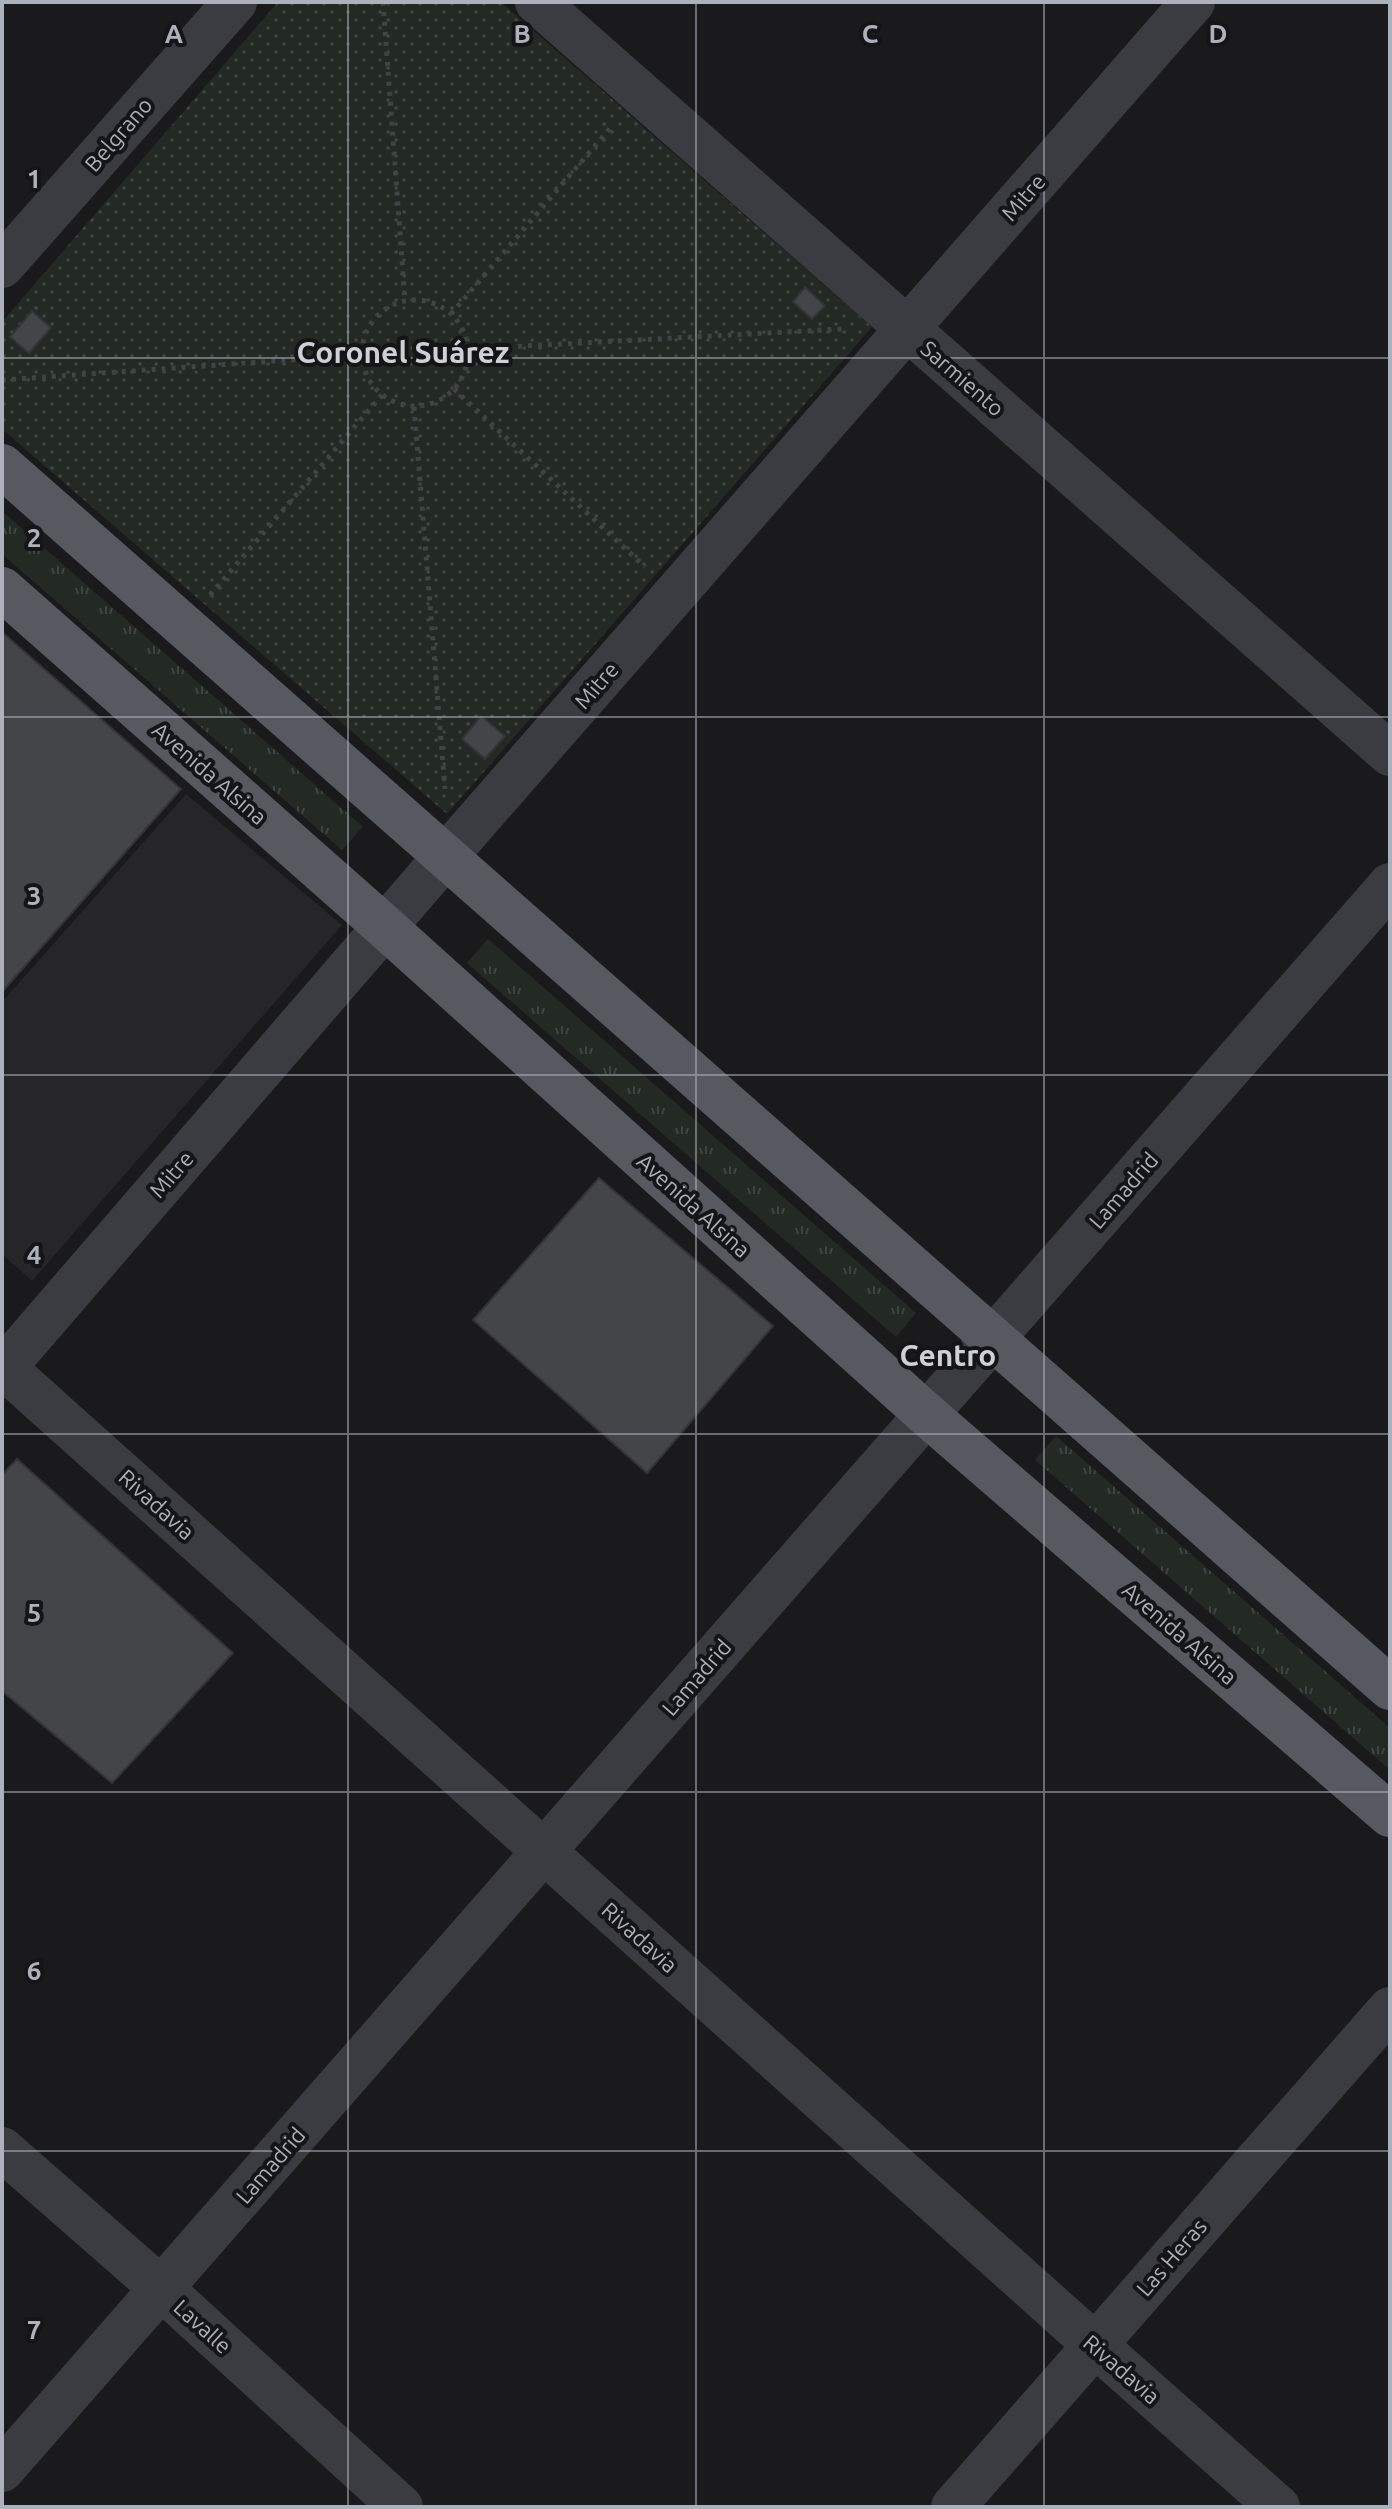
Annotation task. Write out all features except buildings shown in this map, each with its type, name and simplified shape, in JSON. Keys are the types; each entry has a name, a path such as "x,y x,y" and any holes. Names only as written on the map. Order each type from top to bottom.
{"main road":[{"path":"2,466 1390,1688"},
{"name":"Avenida Alsina","path":"2,589 385,927 926,1414 1390,1815"}],"street":[{"name":"Belgrano","path":"2,266 235,2"},
{"name":"Sarmiento","path":"537,2 1390,754"},
{"name":"Mitre","path":"3,1368 1193,2"},
{"name":"Lamadrid","path":"2,2470 1390,885"},
{"name":"Rivadavia","path":"3,1368 1278,2507"},
{"name":"Las Heras","path":"953,2507 1390,2009"},
{"name":"Lavalle","path":"2,2149 162,2289 401,2507"}],"path":[{"path":"383,2 405,301"},
{"path":"451,314 640,93"},
{"path":"405,301 427,301 443,307 466,335 468,349 466,371 454,389 437,402 414,407 394,403 382,395 369,380 362,355 366,330 376,316 391,305 405,301"},
{"path":"468,349 872,327 908,329"},
{"path":"2,380 362,355"},
{"path":"454,389 675,595"},
{"path":"184,626 382,395"},
{"path":"414,407 447,814 445,857"}],"shaded area":[{"path":"186,794 342,925 32,1281 2,1254 2,1002"}],"green space":[{"path":"278,2 501,2 872,327 447,814 2,429 2,322"},
{"path":"2,511 363,827 342,850 2,554"},
{"path":"488,939 916,1313 896,1337 467,963"},
{"path":"1056,1436 1390,1728 1390,1770 1035,1460"}],"district":[{"name":"Coronel Suárez","path":"403,352"},
{"name":"Centro","path":"948,1355"}]}
